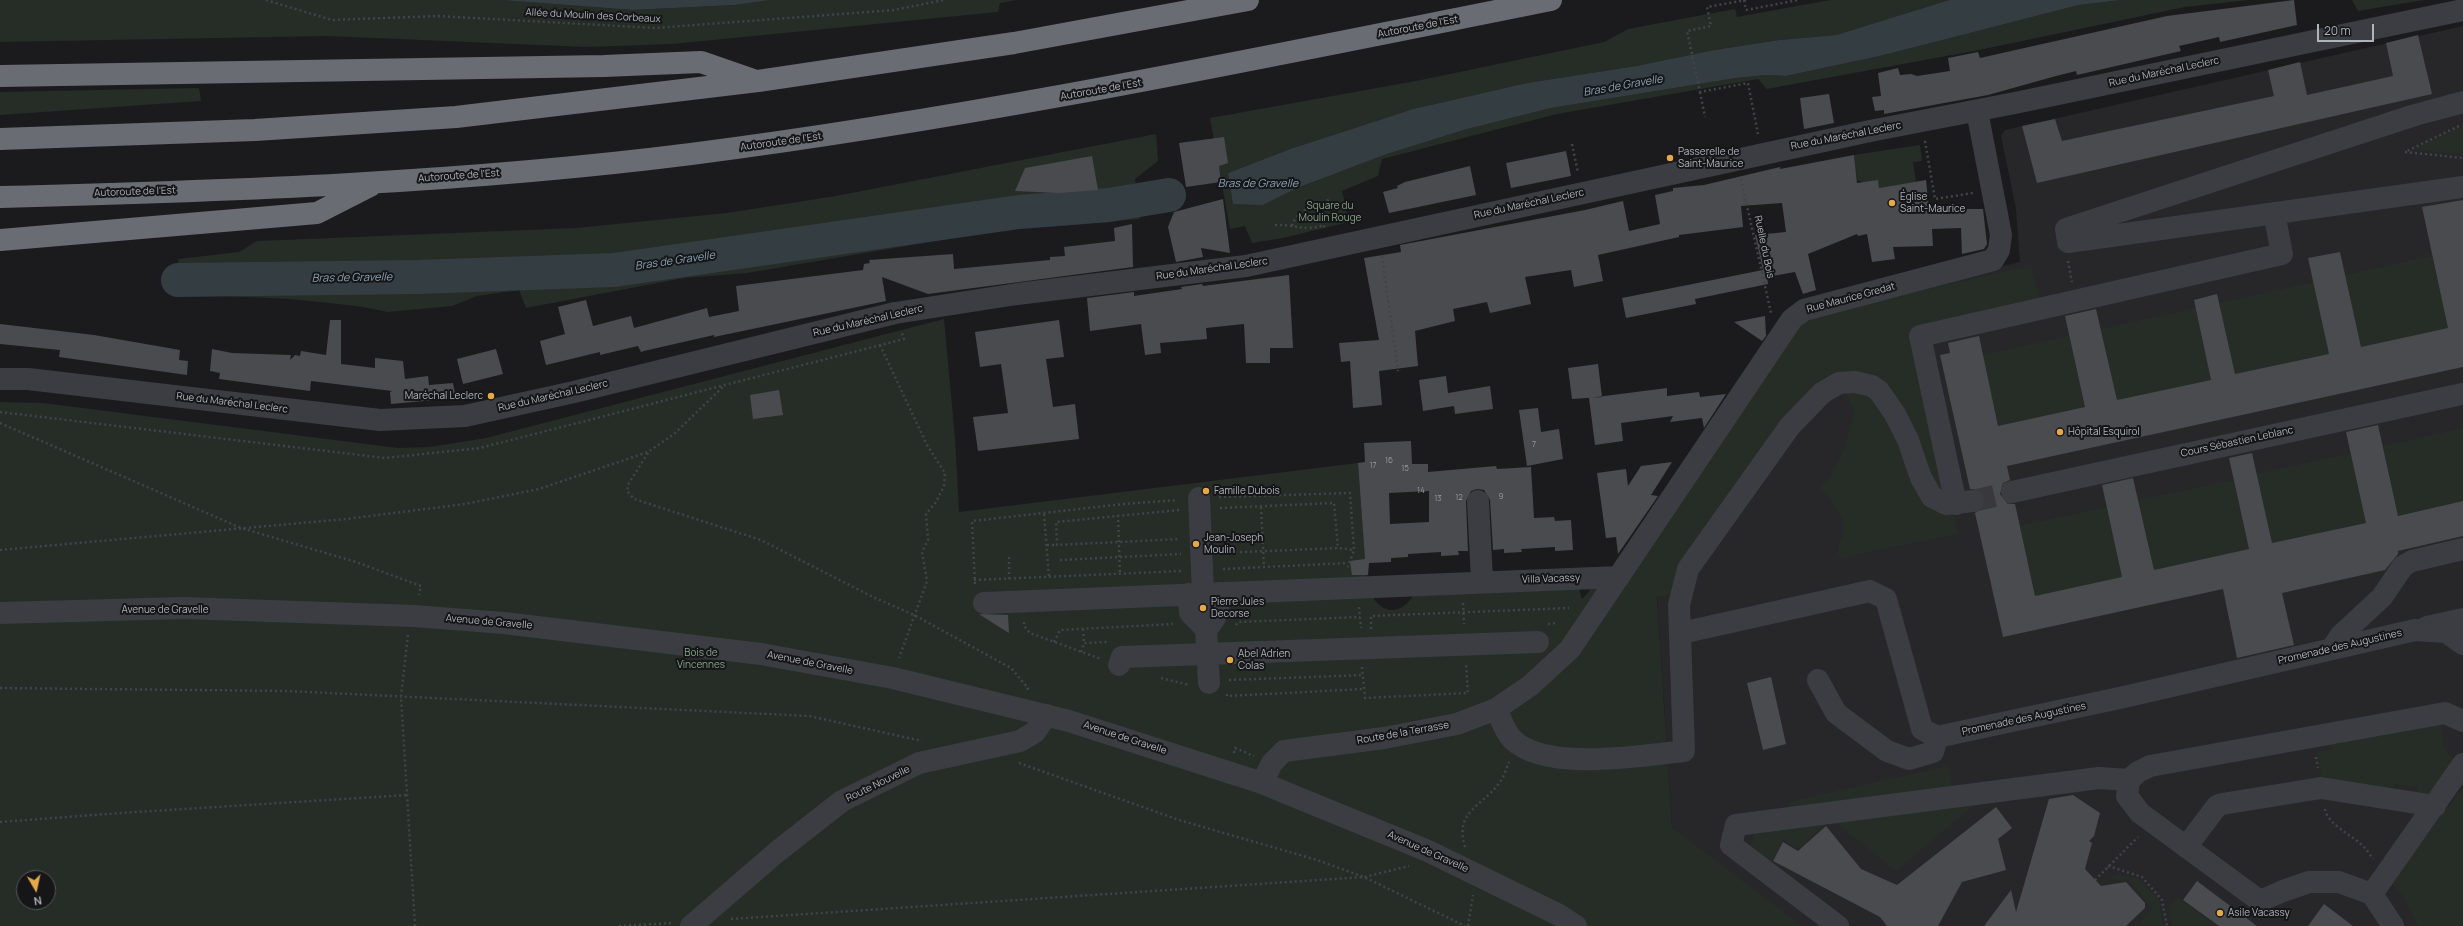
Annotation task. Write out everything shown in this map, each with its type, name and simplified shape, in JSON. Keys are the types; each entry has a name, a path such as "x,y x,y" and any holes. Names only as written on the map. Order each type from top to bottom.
{"highway":[{"path":"0,139 255,130 456,117 758,81 1014,43 1248,0"},
{"name":"Autoroute de l’Est","path":"0,197 376,182 552,169 689,154 889,126 1107,89 1551,0"},
{"path":"0,76 596,66 701,62 758,81"},
{"path":"7,240 317,213 376,182"}],"street":[{"name":"Rue du Maréchal Leclerc","path":"0,379 28,379 380,420 465,416 574,392 895,313 1017,294 1241,266 1736,159 1977,111 2463,10"},
{"path":"2463,102 2415,115 2066,229 2068,242 2463,187"},
{"name":"Rue Maurice Gredat","path":"1619,577 1792,319 1804,310 1993,260 2002,242 1977,111"},
{"path":"1496,709 1512,739 1540,755 1571,760 1684,751 1679,605 1688,569 1790,426 1822,393 1839,383 1863,382 1879,391 1895,414 1927,490 1937,500 1946,504 1965,502 1920,336 2282,254 2274,213"},
{"name":"Cours Sébastien Leblanc","path":"2012,492 2462,394"},
{"path":"1199,498 1204,594 1218,612 1214,622 1206,629"},
{"path":"1478,501 1482,581"},
{"path":"2332,648 2341,635 2382,597 2404,566 2412,561 2463,549"},
{"name":"Villa Vacassy","path":"984,603 1348,589 1482,581 1619,577"},
{"name":"Route de la Terrasse","path":"1262,783 1272,763 1284,751 1422,731 1457,724 1496,709 1531,685 1570,649 1619,577"},
{"path":"1681,633 1870,592 1886,599 1922,729 1937,737 1933,752 1908,759 1887,751 1836,713 1818,680"},
{"path":"1204,594 1190,613 1206,629 1217,654 1209,683"},
{"name":"Avenue de Gravelle","path":"0,613 184,608 412,629 504,622 761,654 893,678 1047,715 1262,783 1428,851 1559,915 1576,926"},
{"path":"2414,630 2463,619"},
{"name":"Promenade des Augustines","path":"1937,737 2124,697 2414,630 2446,632 2463,644"},
{"path":"1119,665 1122,657 1538,642"},
{"path":"2393,926 2372,894 2339,882 2309,882 2283,890 2260,901 2140,813 2127,796 2129,780 2138,772 2150,766 2445,713 2463,721"},
{"name":"Route Nouvelle","path":"693,924 778,851 842,801 919,763 1020,741 1035,732 1047,715"},
{"path":"2372,894 2463,764"},
{"path":"1838,926 1731,845 1736,825 2099,778 2129,780"},
{"path":"2186,847 2217,806 2222,804 2321,788 2435,806"}],"path":[{"name":"Allée du Moulin des Corbeaux","path":"266,0 332,20 437,16 656,28 894,10 944,0"},
{"path":"1705,117 1687,31 1711,26 1707,7 1745,0 1746,10 1798,0"},
{"path":"1700,92 1748,83 1762,154"},
{"path":"2463,124 2406,152 2463,158"},
{"path":"1572,144 1578,173"},
{"path":"1926,144 1935,199 1992,190"},
{"name":"Ruelle du Bois","path":"1736,159 1770,311 1781,337"},
{"path":"1292,226 1298,213 1308,207 1324,204 1331,198"},
{"path":"1275,225 1292,226 1309,230 1324,225"},
{"path":"1379,237 1398,371"},
{"path":"2068,242 2066,254 2076,300"},
{"path":"880,345 927,445 945,473 944,486 936,502 926,514 928,540 922,552 927,582 914,614 897,664"},
{"path":"0,550 346,519 465,504 539,489 648,452 674,434 726,385"},
{"path":"0,423 241,528 356,562 421,586 401,696 415,926"},
{"path":"648,452 628,487 627,491 634,500 761,540 873,597 914,614 1011,668 1028,688 1026,695"},
{"path":"984,603 976,598 972,521 1124,504 1199,498 1350,493 1354,550 1348,562 1348,589"},
{"path":"1261,507 1264,573"},
{"path":"1044,514 1049,582"},
{"path":"1118,515 1120,580"},
{"path":"1047,545 1056,545"},
{"path":"1009,557 1009,584"},
{"path":"974,580 1348,562"},
{"path":"1371,631 1371,616 1569,608"},
{"path":"1234,627 1238,622 1360,617"},
{"path":"1054,642 1060,630 1175,624"},
{"path":"1083,628 1084,644"},
{"path":"402,635 412,629"},
{"path":"1217,654 1226,680 1363,675"},
{"path":"0,688 287,691 809,716 925,741"},
{"path":"1365,698 1468,693"},
{"path":"2313,737 2326,814 2364,847 2378,866 2372,894"},
{"path":"1468,926 1473,894 1473,873 1461,827 1466,816 1501,781 1509,761 1512,739"},
{"path":"1232,758 1235,748 1256,756"},
{"path":"1012,761 1179,820 1317,860 1364,877 1465,926"},
{"path":"0,822 408,795"},
{"path":"2095,880 2153,822"},
{"name":"Avenue de Gravelle","path":"1364,877 1413,865 1406,862"},
{"path":"2108,866 2142,877 2162,900 2167,926"},
{"path":"727,919 1364,877"},
{"path":"619,926 693,924"}],"shaded area":[{"path":"2463,26 2463,926 1800,926 1672,827 1654,548 1814,314 2020,262 2016,209 2001,136 2005,130"}],"green space":[{"path":"0,0 501,0 633,10 735,5 771,0 1017,0 1000,3 998,12 672,44 586,47 327,36 0,42"},
{"name":"Square du Moulin Rouge","path":"1830,0 1949,0 1836,35 1779,40 1714,50 1636,66 1527,83 1413,109 1290,149 1228,173 1263,205 1297,188 1387,154 1464,130 1551,108 1736,78 1767,75 1786,76 1880,56 2079,5 2121,0 2249,0 2185,7 1979,50 1767,89 1758,79 1557,114 1382,159 1378,176 1342,191 1349,222 1283,238 1252,243 1245,226 1230,229 1210,118 1416,81 1604,42 1628,29 1735,9 1737,17"},
{"path":"2352,0 2424,0 2358,11"},
{"path":"199,88 201,101 0,115 0,92"},
{"path":"2463,125 2463,155 2419,150 2417,148"},
{"path":"1156,134 1158,161 1135,179 1140,219 1001,230 747,273 684,278 526,308 519,290 477,296 452,306 388,312 357,306 291,299 179,294 178,259 239,252 257,241 576,228 727,213 836,196"},
{"path":"1920,145 1922,161 1913,162 1916,182 1879,188 1857,180 1854,155"},
{"path":"2432,256 2448,328 2361,347 2345,275"},
{"name":"Bois de Vincennes","path":"2031,266 2041,304 1915,334 1958,534 1840,558 1838,549 1843,532 1843,522 1835,506 1820,488 1831,475 1845,448 1854,411 1844,388 1826,381 1678,592 1657,597 1672,827 1802,926 0,926 0,402 43,403 398,448 430,447 486,438 944,319 955,438 959,512 1358,463 1367,581 1374,599 1386,609 1393,610 1400,608 1407,603 1414,594 1579,589 1582,599 1592,588 1613,586 1792,319"},
{"path":"2314,282 2329,354 2235,374 2219,303"},
{"path":"2196,308 2211,380 2117,400 2101,329"},
{"path":"2069,336 2085,407 1998,426 1983,355"},
{"path":"2463,428 2463,501 2398,516 2383,446"},
{"path":"2351,453 2366,523 2272,543 2256,474"},
{"path":"2233,480 2249,549 2154,570 2138,500"},
{"path":"2107,507 2122,577 2035,596 2019,526"},
{"path":"2440,719 2444,747 2455,763 2436,795 2416,796 2417,787 2394,784 2392,792 2322,782 2317,752 2331,749 2332,739"},
{"path":"1948,766 1953,790 1805,811 1803,805 1789,807 1788,802"},
{"path":"2463,788 2463,926 2418,926 2403,896 2391,882"},
{"path":"1977,802 1896,871 1833,820"},
{"path":"1823,822 1826,824 1798,849 1783,840 1770,865 1750,849 1753,836 1759,831"},
{"path":"2116,875 2138,878 2159,900 2163,926 2137,926 2152,908 2129,880 2109,879"},
{"path":"2177,897 2217,926 2172,926 2169,908"}],"water":[{"path":"501,0 771,0 735,5 633,10"},
{"name":"Bras de Gravelle","path":"1949,0 2121,0 2079,5 1880,56 1786,76 1767,75 1736,78 1551,108 1464,130 1387,154 1297,188 1263,205 1233,204 1228,173 1290,149 1413,109 1527,83 1636,66 1714,50 1779,40 1836,35"}],"building":[{"path":"2294,0 2297,25 2220,42 2219,37 2179,46 2181,51 2077,75 2076,71 1988,95 1884,114 1884,110 1875,111 1872,97 1881,96 1878,73 1898,68 1900,75 1911,74 1917,76 1950,71 1948,58 1978,52 1980,58 2167,16"},
{"path":"2418,35 2432,94 2037,183 2022,126 2055,119 2062,141 2274,96 2268,70 2300,62 2307,95 2393,76 2386,43"},
{"path":"1829,94 1834,123 1804,129 1800,98"},
{"path":"1224,137 1228,163 1219,166 1221,182 1186,187 1179,143"},
{"path":"1566,151 1571,176 1511,188 1506,163"},
{"path":"1854,155 1857,183 1878,180 1879,188 1926,180 1929,209 1983,209 1987,244 1984,249 1962,254 1961,228 1932,229 1933,246 1893,247 1895,259 1872,262 1867,234 1858,236 1857,234 1808,254 1816,290 1803,294 1795,272 1767,277 1768,284 1695,299 1696,304 1626,318 1622,298 1763,270 1755,235 1786,232 1782,203 1741,206 1743,227 1679,235 1679,237 1598,255 1603,281 1574,287 1571,270 1525,277 1531,304 1490,313 1487,302 1453,309 1455,321 1415,331 1418,366 1379,371 1382,405 1353,408 1350,361 1341,362 1339,343 1379,340 1364,258 1401,252 1400,245 1585,210 1623,201 1629,231 1660,224 1655,195 1673,191 1673,188 1704,185 1780,167 1780,169"},
{"path":"1092,156 1098,190 1059,193 1015,191 1025,168"},
{"path":"1470,166 1476,195 1389,213 1383,192 1398,188 1397,186 1405,182"},
{"path":"1223,199 1230,253 1201,248 1203,257 1176,262 1168,227 1174,212"},
{"name":"Hôpital Esquirol","path":"2463,200 2463,367 2007,466 2010,480 2003,483 2000,494 2008,504 2015,504 2035,596 2122,577 2102,485 2133,478 2154,570 2249,549 2229,458 2252,453 2272,543 2366,523 2346,432 2378,425 2398,516 2463,501 2463,536 2398,551 2398,554 2385,570 2282,593 2294,645 2237,658 2223,589 2003,637 1975,513 1984,506 1985,499 1978,490 1970,489 1940,355 1950,353 1948,343 1979,336 1998,426 2085,407 2065,316 2096,309 2117,400 2211,380 2194,300 2217,294 2235,374 2329,354 2308,258 2340,252 2361,347 2448,328 2422,207"},
{"path":"1132,224 1133,267 928,294 882,277 886,301 714,337 714,335 641,352 638,346 600,355 600,352 546,365 540,341 565,334 558,307 586,300 593,326 631,316 634,328 707,308 709,317 739,311 736,286 863,270 864,264 870,263 869,260 953,254 954,269 1050,260 1050,257 1065,256 1064,247 1115,241 1114,228"},
{"path":"1289,275 1293,348 1270,348 1270,363 1246,363 1244,324 1206,328 1207,339 1160,343 1161,353 1145,355 1141,324 1090,331 1087,298 1134,292 1134,296 1182,289 1181,287 1202,284 1203,286"},
{"path":"1765,316 1766,336 1762,341 1734,322"},
{"path":"330,320 341,320 341,364 375,368 375,358 403,361 405,379 428,376 429,385 453,383 456,398 391,404 390,392 392,391 311,381 310,391 219,379 220,373 210,371 212,349 232,353 291,355 290,360 295,355 300,356 301,351 326,355"},
{"path":"1059,320 1064,357 1046,359 1053,407 1075,404 1079,439 978,451 973,417 1008,413 1001,364 980,367 975,332"},
{"path":"0,324 94,335 180,350 179,360 188,361 187,375 59,357 60,350 0,344"},
{"path":"496,349 503,374 463,384 457,359"},
{"path":"1598,364 1602,397 1572,399 1568,368"},
{"path":"1446,376 1448,393 1490,386 1493,409 1455,414 1454,406 1423,411 1419,380"},
{"path":"1667,388 1667,396 1699,392 1700,397 1726,394 1704,428 1702,418 1670,422 1673,416 1621,423 1623,441 1595,445 1589,398"},
{"path":"779,390 783,415 753,419 750,395"},
{"path":"1538,408 1541,432 1559,429 1563,459 1527,466 1519,410"},
{"path":"1411,441 1412,464 1428,464 1428,472 1496,466 1497,469 1531,467 1534,518 1554,517 1555,521 1571,520 1573,550 1555,551 1555,547 1521,549 1522,552 1504,553 1504,549 1493,550 1490,500 1484,490 1477,489 1471,491 1466,501 1468,551 1458,551 1459,555 1441,556 1441,552 1408,554 1408,557 1391,558 1391,562 1369,563 1368,575 1352,575 1350,561 1365,559 1358,463 1365,462 1364,443","holes":["1429,491 1429,522 1390,524 1389,493"]},
{"path":"1672,462 1651,495 1658,496 1618,554 1616,537 1606,538 1597,473 1626,469 1628,486 1641,466"},
{"path":"979,614 1008,615 1009,633 996,625"},
{"path":"1771,677 1786,744 1763,750 1747,683"},
{"path":"2073,795 2100,813 2094,836 2089,841 2092,843 2085,869 2101,886 2126,882 2145,903 2145,908 2126,926 1984,926 2011,890 2016,912 2049,799"},
{"path":"1996,807 2012,828 1998,839 2006,870 1962,882 1938,926 1887,926 1880,917 1773,861 1783,842 1798,851 1826,826 1861,869 1897,885"},
{"name":"Asile Vacassy","path":"2197,881 2257,926 2219,926 2183,900"},
{"name":"Asile Vacassy","path":"2324,904 2353,926 2308,926"}],"waterway":[{"name":"Bras de Gravelle","path":"178,280 418,277 614,270 1019,212 1109,205 1169,195"}],"tunnel":[{"path":"1973,501 2012,492"}],"place":[{"name":"Passerelle de Saint-Maurice","path":"1670,158"},
{"name":"Église Saint-Maurice","path":"1892,203"},
{"name":"Maréchal Leclerc","path":"491,396"},
{"name":"Hôpital Esquirol","path":"2060,432"},
{"name":"Famille Dubois","path":"1206,491"},
{"name":"Jean-Joseph Moulin","path":"1196,544"},
{"name":"Pierre Jules Decorse","path":"1203,608"},
{"name":"Abel Adrien Colas","path":"1230,660"},
{"name":"Asile Vacassy","path":"2220,913"}]}
